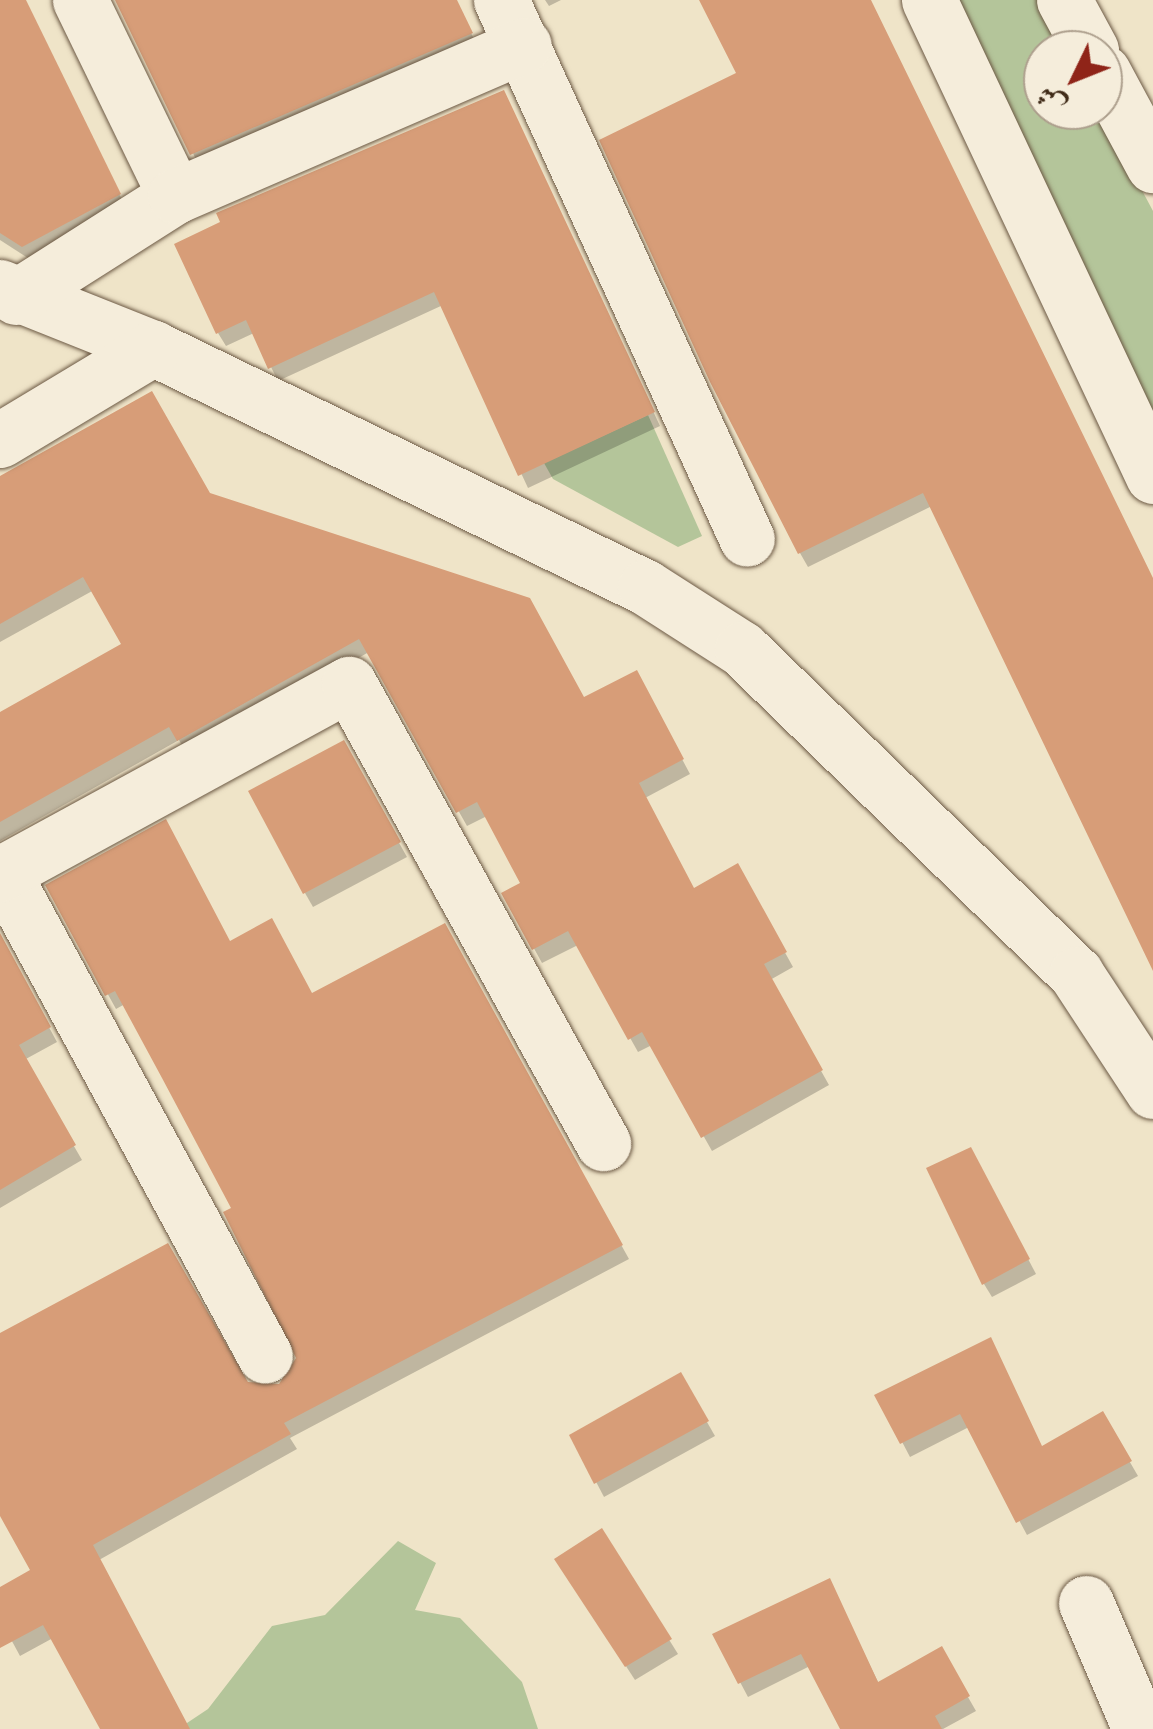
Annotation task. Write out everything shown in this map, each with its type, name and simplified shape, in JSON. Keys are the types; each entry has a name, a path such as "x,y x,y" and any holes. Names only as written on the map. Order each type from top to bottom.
{"street":[{"path":"80,0 176,196"},
{"path":"929,0 1153,476"},
{"path":"1064,0 1080,30"},
{"path":"8,292 176,196 513,22 748,539"},
{"path":"1123,109 1153,165"},
{"path":"8,292 153,348 645,587 742,649 1076,974 1153,1091"},
{"path":"0,440 153,348"},
{"path":"265,1356 1,874 350,684 602,1143"},
{"path":"1086,1604 1140,1729"}],"green space":[{"path":"959,0 1041,0 1057,30 1023,30 1023,130 1110,130 1153,211 1153,420"},
{"path":"648,415 702,536 678,547 553,479 544,463"},
{"path":"398,1541 436,1563 415,1610 460,1618 522,1682 538,1729 178,1729 208,1709 272,1626 325,1615"}],"building":[{"path":"0,0 26,0 121,194 22,247 0,233"},
{"path":"115,0 457,0 473,33 190,155"},
{"path":"699,0 871,0 1153,578 1153,971 923,493 798,554 710,382 599,140 736,73"},
{"path":"504,90 655,412 518,476 434,292 268,369 246,320 216,334 174,244 220,222 216,213"},
{"path":"152,391 210,493 530,598 584,697 637,670 684,759 639,783 694,888 738,863 787,952 764,964 823,1070 701,1138 642,1032 628,1040 568,931 532,950 501,893 520,883 477,802 456,813 359,639 177,741 169,727 0,822 0,712 121,644 83,577 0,624 0,476"},
{"path":"344,740 401,842 303,894 248,791"},
{"path":"166,819 230,941 272,918 312,993 445,923 623,1245 284,1423 291,1434 93,1545 190,1729 100,1729 43,1625 0,1648 0,1587 30,1570 0,1516 0,1333 168,1243 248,1382 279,1384 296,1358 223,1212 231,1208 115,991 105,996 45,885"},
{"path":"0,933 51,1027 19,1045 76,1145 0,1190"},
{"path":"971,1147 1030,1259 982,1285 926,1168"},
{"path":"991,1337 1042,1446 1103,1411 1132,1461 1016,1523 960,1414 900,1444 874,1395"},
{"path":"681,1372 709,1421 594,1484 569,1435"},
{"path":"602,1528 672,1639 625,1667 554,1559"},
{"path":"830,1578 878,1682 942,1646 970,1696 935,1716 942,1729 840,1729 801,1654 738,1684 712,1634"}]}
